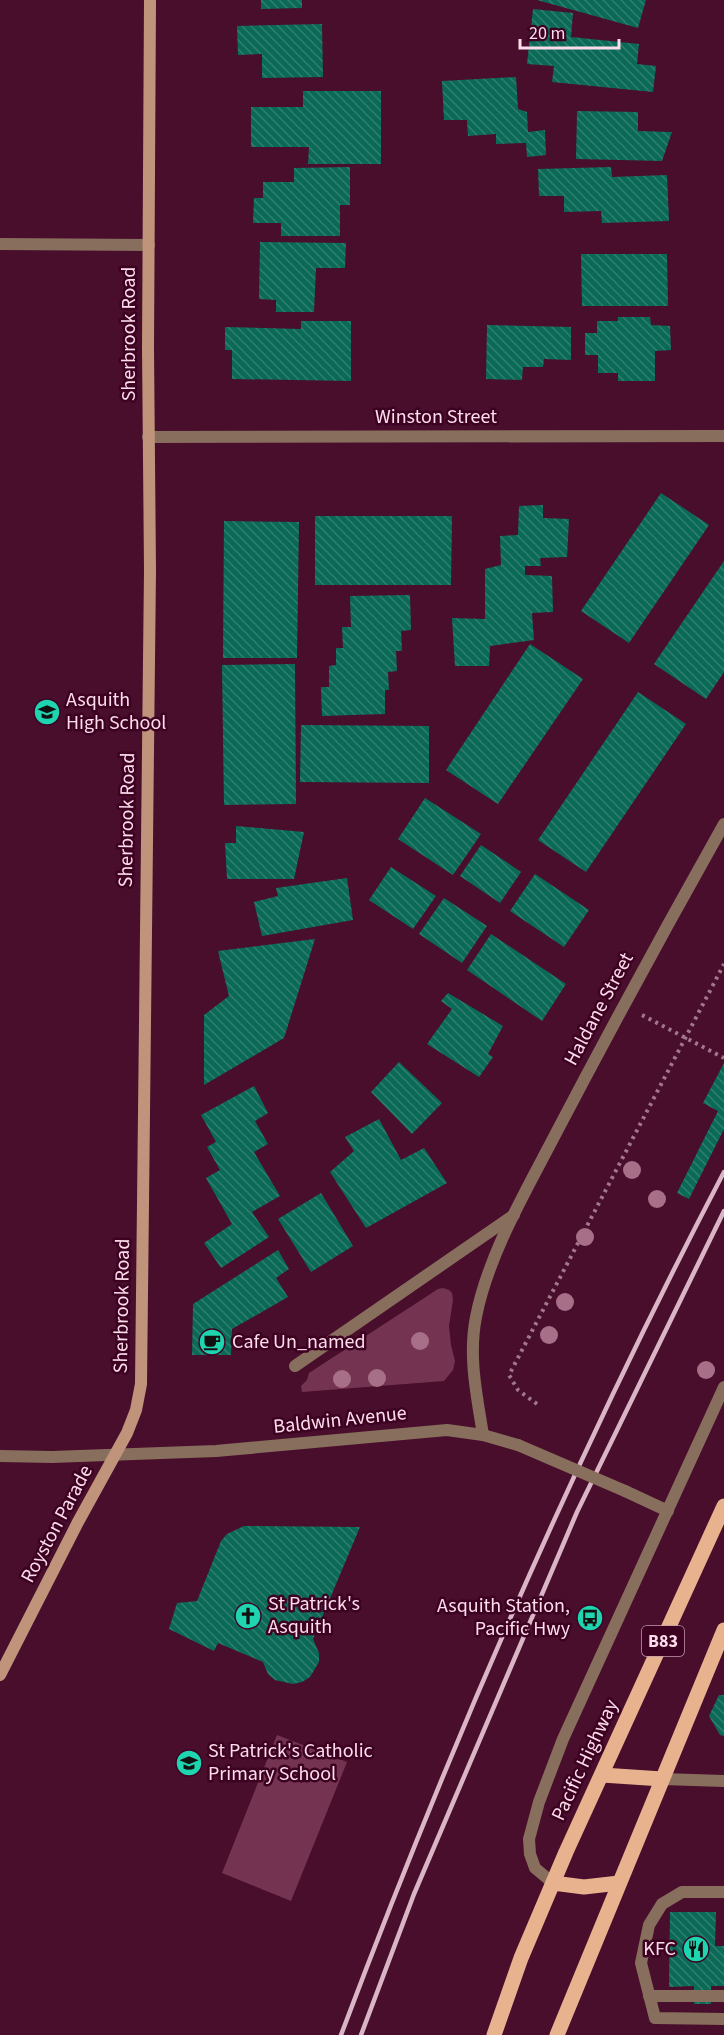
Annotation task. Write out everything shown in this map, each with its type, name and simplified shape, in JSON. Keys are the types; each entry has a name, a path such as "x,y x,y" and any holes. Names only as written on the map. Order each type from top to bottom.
{"main road":[{"name":"Sherbrook Road","path":"116,1455 136,1410 142,1371 150,570 148,437 150,0"},
{"name":"Royston Parade","path":"0,1675 78,1522 116,1455"},
{"name":"Pacific Highway","path":"494,2035 521,1958 553,1883 724,1506"},
{"name":"B83","path":"558,2035 724,1630"},
{"path":"602,1775 662,1779"},
{"path":"553,1883 584,1887 619,1883"}],"street":[{"path":"0,244 149,245"},
{"name":"Winston Street","path":"148,437 724,436"},
{"name":"Haldane Street","path":"483,1435 474,1381 473,1350 476,1319 484,1285 514,1215 623,1005 724,824"},
{"name":"Haldane Street","path":"295,1366 514,1215"},
{"path":"553,1883 535,1868 530,1854 529,1839 539,1802 563,1739 724,1387"},
{"name":"Baldwin Avenue","path":"0,1456 216,1451 447,1430 483,1435 518,1445 668,1510"},
{"path":"662,1779 724,1781"},
{"path":"724,1892 682,1892 662,1904 650,1925 641,1963 655,2018 724,2019"},
{"path":"649,1996 724,1996"}],"path":[{"path":"537,1404 518,1390 509,1375 724,964"},
{"path":"623,1005 724,1058"}],"shaded area":[{"path":"443,1288 452,1293 449,1326 455,1361 453,1370 444,1381 302,1392 301,1386 307,1380 309,1373 438,1289"},
{"path":"277,1735 347,1762 291,1901 222,1873"}],"building":[{"path":"261,0 302,0 302,8 261,9"},
{"path":"537,0 646,0 638,28"},
{"path":"533,9 573,13 571,37 639,44 637,64 656,66 653,92 552,82 554,66 527,64"},
{"path":"322,24 323,77 262,78 262,54 238,55 237,26"},
{"path":"516,77 518,109 527,112 528,132 545,130 546,155 527,157 526,143 496,144 496,134 468,136 467,120 444,120 442,81"},
{"path":"303,91 381,91 381,164 308,164 309,147 251,147 251,107 303,107"},
{"path":"577,111 638,112 638,131 672,132 662,161 576,159"},
{"path":"350,167 350,205 340,205 340,236 281,236 281,223 253,223 254,198 263,198 263,182 294,182 294,168"},
{"path":"611,167 612,177 667,175 669,221 602,223 601,211 564,212 564,196 539,196 538,169"},
{"path":"260,242 346,243 345,268 316,268 314,312 276,312 276,300 259,299"},
{"path":"581,254 667,254 668,306 582,306"},
{"path":"618,317 650,317 651,325 670,326 671,350 655,351 655,381 618,381 618,373 598,373 598,355 585,355 585,333 597,333 597,321 618,321"},
{"path":"301,321 351,321 351,381 232,379 232,350 225,350 225,327 301,329"},
{"path":"487,325 571,327 571,360 544,359 543,367 523,367 522,380 486,379"},
{"path":"661,493 709,525 629,643 581,611"},
{"path":"543,505 543,518 569,519 567,557 540,558 541,566 525,566 525,575 552,576 553,612 532,613 534,640 490,646 489,666 455,666 452,618 485,619 485,569 501,565 500,536 518,535 519,506"},
{"path":"315,516 452,516 451,585 315,585"},
{"path":"224,521 299,522 297,658 223,658"},
{"path":"724,561 724,672 706,699 654,664"},
{"path":"410,595 411,630 401,631 402,651 396,651 397,671 388,672 389,690 385,690 385,714 322,716 321,687 329,687 329,666 336,665 336,648 343,648 342,627 351,627 350,596"},
{"path":"530,644 583,679 498,804 446,770"},
{"path":"295,664 296,804 224,805 222,665"},
{"path":"638,692 686,724 586,872 538,840"},
{"path":"301,725 429,726 429,783 300,782"},
{"path":"425,798 481,834 453,875 398,839"},
{"path":"236,826 304,832 294,879 227,879 225,843 236,843"},
{"path":"481,845 521,872 500,903 460,876"},
{"path":"391,867 436,896 413,929 369,900"},
{"path":"535,874 589,910 564,947 510,911"},
{"path":"347,878 353,920 262,936 254,902 278,896 276,888"},
{"path":"444,898 487,926 462,963 419,934"},
{"path":"491,934 566,984 542,1021 467,970"},
{"path":"315,939 284,1038 204,1085 204,1015 229,996 218,951"},
{"path":"448,993 503,1026 488,1054 493,1057 479,1077 427,1044 452,1009 441,1001"},
{"path":"399,1062 442,1103 412,1134 371,1092"},
{"path":"724,1063 724,1129 689,1199 677,1193 718,1111 703,1103"},
{"path":"254,1086 268,1113 255,1121 268,1144 254,1152 280,1196 252,1212 269,1237 221,1268 204,1243 232,1224 206,1178 220,1170 207,1147 216,1142 201,1115"},
{"path":"379,1119 401,1160 424,1148 447,1183 366,1228 330,1172 354,1151 345,1137"},
{"path":"321,1193 353,1246 311,1272 278,1219"},
{"path":"278,1250 289,1269 276,1278 288,1297 232,1329 231,1355 192,1355 193,1304"},
{"name":"St Patrick's Asquith","path":"244,1526 360,1527 313,1639 319,1653 319,1662 310,1677 302,1682 293,1684 275,1680 268,1674 263,1662 218,1643 214,1651 169,1629 177,1603 197,1601 221,1541 227,1534"},
{"path":"719,1695 724,1695 724,1736 720,1735 709,1716"},
{"name":"KFC","path":"670,1912 716,1912 715,1946 724,1946 724,1986 711,1986 711,2004 694,2004 694,1986 669,1987"}],"railway":[{"path":"341,2035 427,1815 519,1598 618,1383 724,1172"},
{"path":"361,2035 414,1894 577,1512 724,1211"}],"place":[{"name":"Asquith High School","path":"47,712"},
{"name":"Cafe Un_named","path":"212,1342"},
{"name":"St Patrick's Asquith","path":"248,1616"},
{"name":"Asquith Station, Pacific Hwy","path":"590,1618"},
{"name":"St Patrick's Catholic Primary School","path":"189,1763"},
{"name":"KFC","path":"696,1949"}]}
